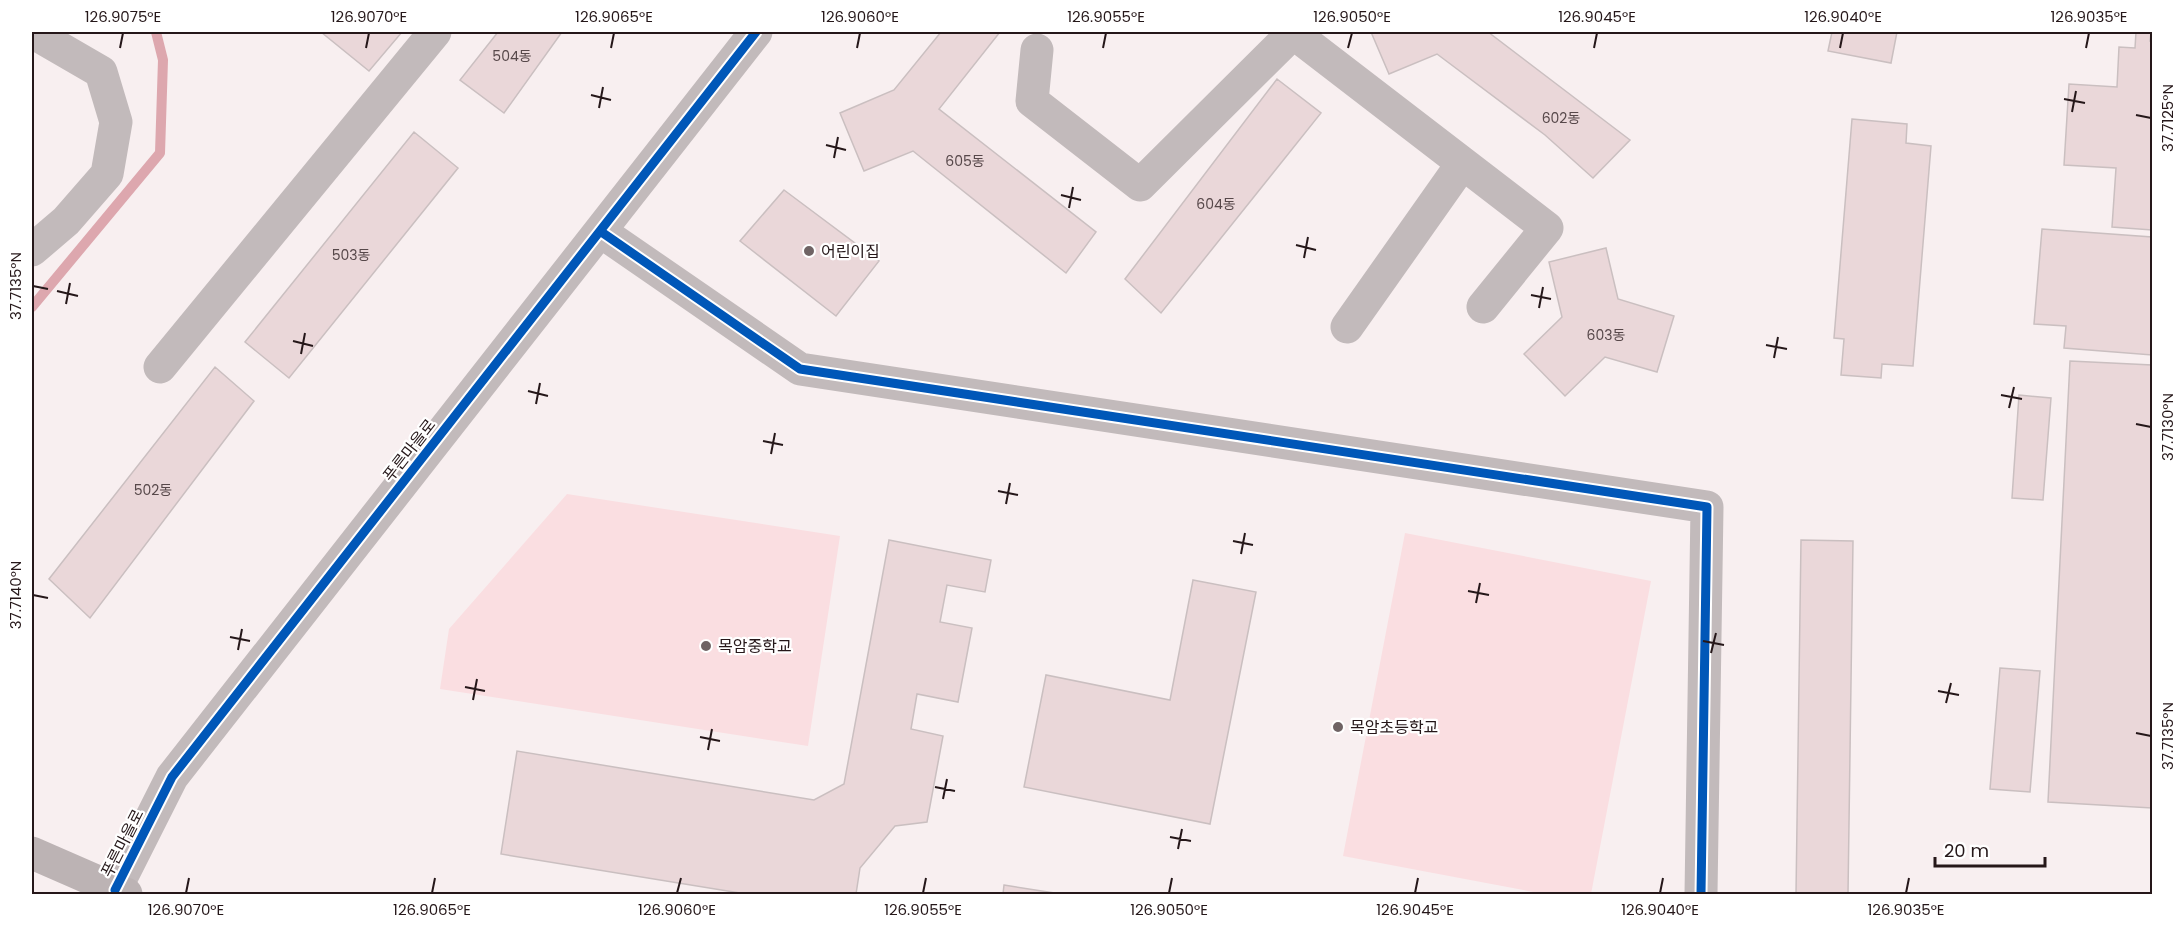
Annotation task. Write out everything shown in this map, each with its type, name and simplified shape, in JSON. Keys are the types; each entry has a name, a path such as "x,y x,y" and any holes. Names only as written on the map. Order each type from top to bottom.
{"main road":[{"path":"32,854 120,892"}],"street":[{"path":"32,32 101,72 116,122 107,174 66,221 32,250"},
{"path":"160,367 435,32"},
{"name":"푸른마을로","path":"120,892 172,777 756,32"},
{"path":"1037,50 1032,101 1140,185 1293,32 1547,228 1483,307"},
{"path":"1347,327 1462,164"},
{"path":"600,231 801,369 1707,507 1701,894"}],"shaded area":[{"path":"567,494 840,536 808,746 440,689 449,629"},
{"path":"1405,533 1651,581 1591,894 1544,894 1343,856"}],"building":[{"path":"321,32 402,32 369,71"},
{"path":"498,32 562,32 504,113 460,80"},
{"path":"941,32 1000,32 939,109 1096,232 1066,273 913,151 864,171 840,113 894,90"},
{"path":"1371,32 1488,32 1630,140 1593,178 1545,135 1437,54 1389,74"},
{"path":"1832,32 1897,32 1891,63 1828,51"},
{"path":"2136,32 2151,32 2150,41 2152,41 2152,230 2112,227 2116,168 2064,165 2069,84 2117,87 2119,47 2135,48"},
{"path":"1277,79 1321,113 1161,313 1125,279"},
{"path":"1852,119 1907,124 1906,143 1931,146 1913,366 1882,364 1881,378 1841,375 1844,339 1834,338"},
{"path":"414,132 458,168 289,378 245,342"},
{"name":"어린이집","path":"784,190 879,261 836,316 740,241"},
{"path":"2042,229 2152,237 2152,355 2064,348 2066,326 2034,324"},
{"path":"1606,248 1618,299 1674,316 1657,372 1605,357 1565,396 1524,354 1562,317 1549,262"},
{"path":"2070,361 2152,365 2152,808 2048,802"},
{"path":"215,367 254,401 90,618 49,579"},
{"path":"2019,395 2051,398 2043,500 2012,498"},
{"path":"889,540 991,560 985,592 947,585 940,622 972,628 958,702 917,694 911,729 943,736 927,822 895,826 860,868 856,894 746,894 501,854 517,751 814,800 844,784"},
{"path":"1801,540 1853,541 1848,894 1796,894"},
{"path":"1193,580 1256,592 1210,824 1024,787 1046,675 1170,700"},
{"path":"2000,668 2040,671 2030,792 1990,789"},
{"path":"1004,885 1061,894 1003,894"}],"waterway":[{"path":"32,307 160,153 163,60 156,32"}],"cycle path":[{"path":"115,890 172,777 756,32"},
{"path":"600,231 800,369 1707,507 1701,894"}],"place":[{"name":"어린이집","path":"809,251"},
{"name":"목암중학교","path":"706,646"},
{"name":"목암초등학교","path":"1338,727"}]}
